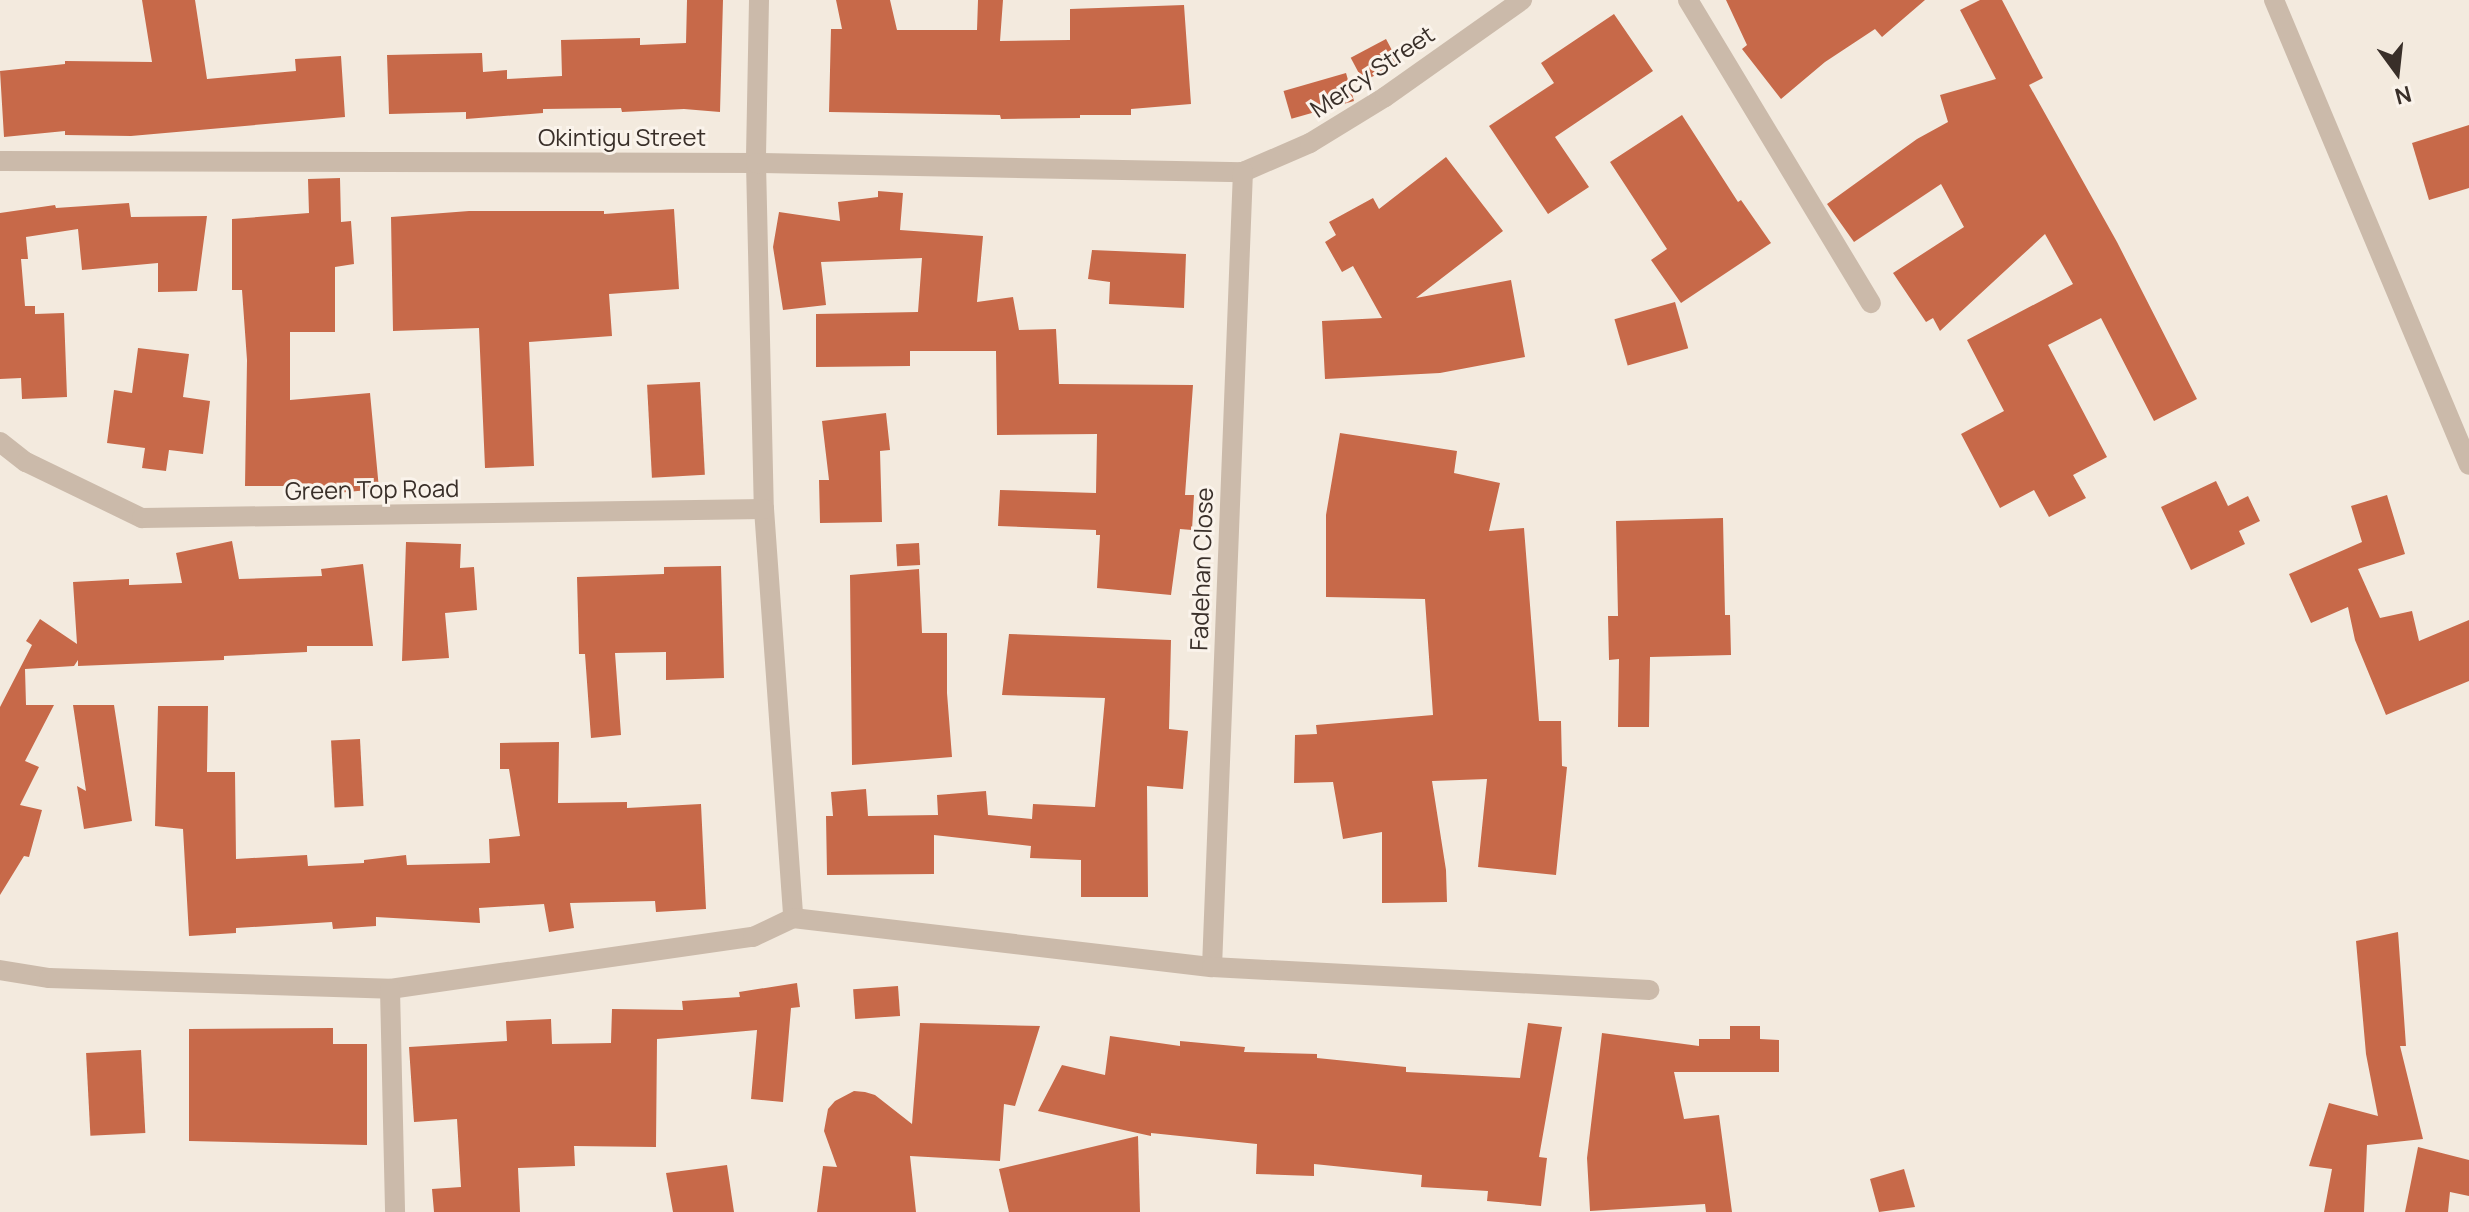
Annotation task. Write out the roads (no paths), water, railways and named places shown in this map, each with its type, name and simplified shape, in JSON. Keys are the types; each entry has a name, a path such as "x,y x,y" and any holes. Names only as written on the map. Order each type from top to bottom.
{"street":[{"path":"759,0 756,163 764,509 793,918"},
{"name":"Mercy Street","path":"1243,172 1310,143 1372,105 1522,0"},
{"path":"1688,0 1871,303"},
{"path":"2274,0 2469,465"},
{"name":"Okintigu Street","path":"0,161 756,163 1243,172"},
{"name":"Fadehan Close","path":"1212,967 1243,172"},
{"name":"Green Top Road","path":"0,442 26,462 142,518 764,509"},
{"path":"0,970 49,978 390,989 753,937 793,918 1212,967 1649,990"},
{"path":"390,989 395,1212"}]}
